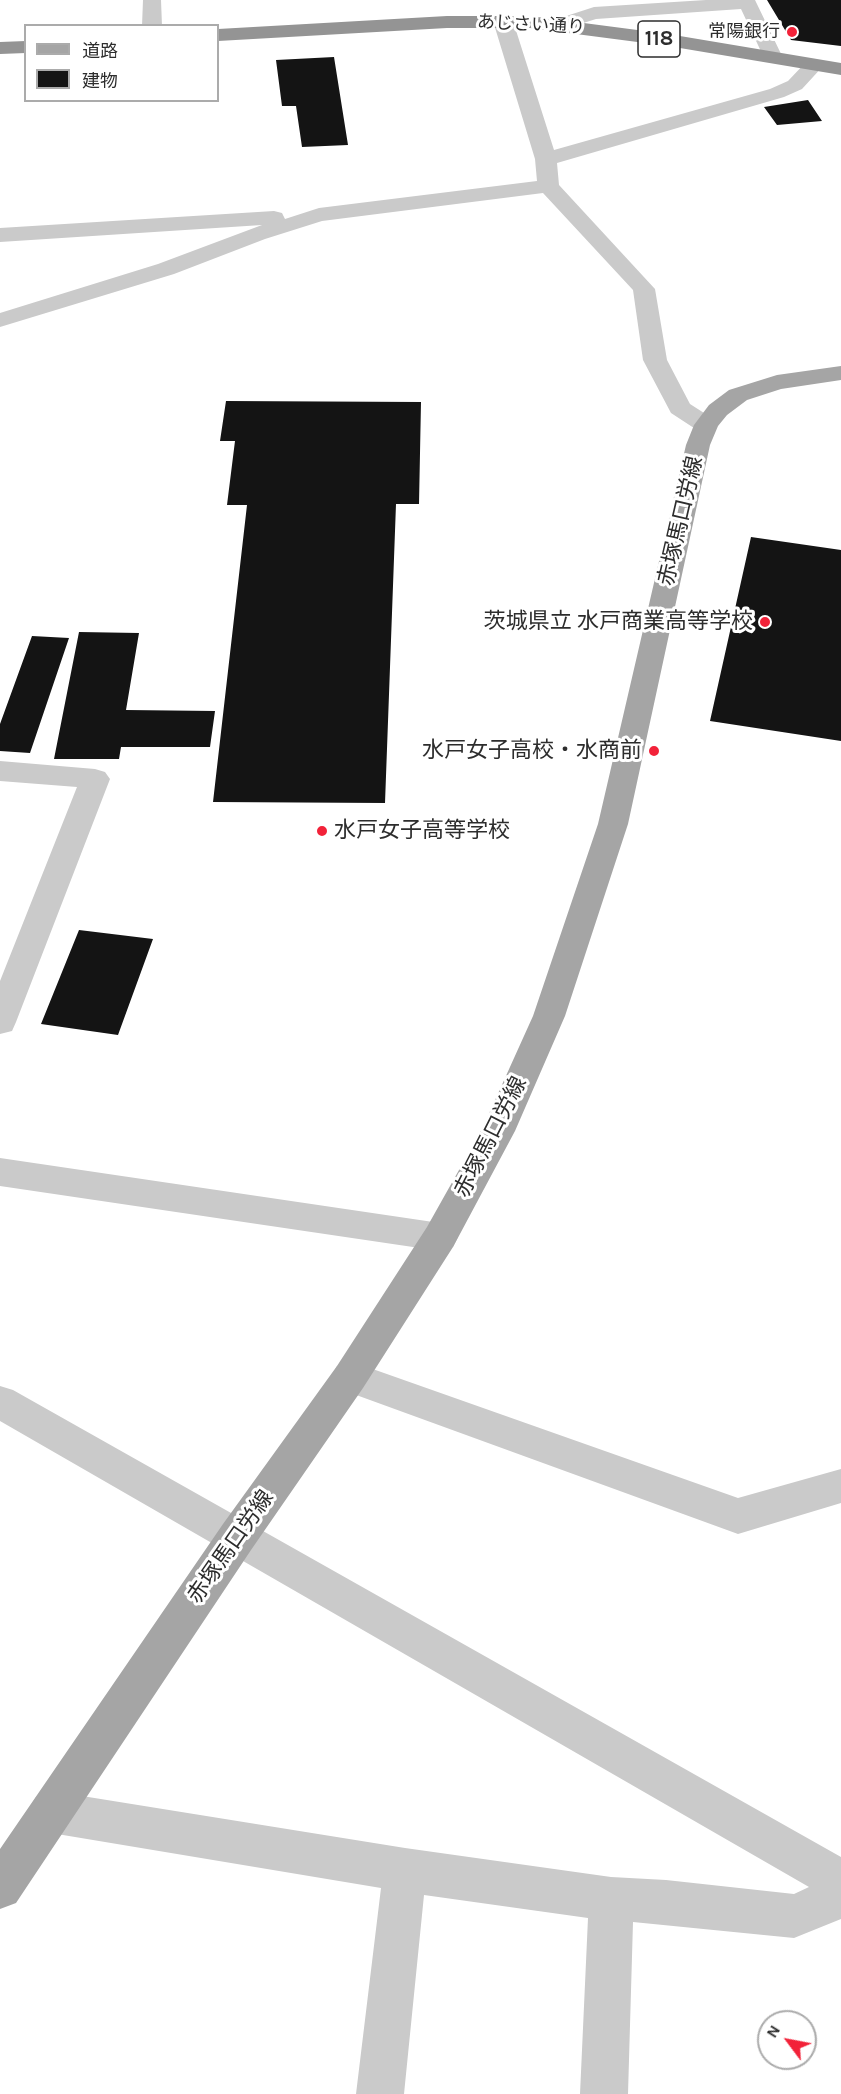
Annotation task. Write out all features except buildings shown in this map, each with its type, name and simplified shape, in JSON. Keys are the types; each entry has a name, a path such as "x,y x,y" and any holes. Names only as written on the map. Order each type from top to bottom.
{"highway":[{"name":"あじさい通り","path":"219,35 447,22 503,21 561,24 841,69"},
{"path":"0,48 24,47"}],"main road":[{"name":"赤塚馬口労線","path":"0,1887 237,1537 350,1377 440,1236 498,1131 549,1016 613,824 691,476 706,425 718,410 738,395 777,382 841,373"}],"street":[{"path":"152,0 153,24"},
{"path":"561,24 594,13 746,2 773,58"},
{"path":"503,21 546,159 548,186 644,289 655,360 680,408 706,425"},
{"path":"546,159 777,93 795,86 814,65"},
{"path":"0,235 319,214 548,186"},
{"path":"0,320 165,269 257,234 319,214"},
{"path":"0,771 95,779 0,1022"},
{"path":"0,1172 440,1236"},
{"path":"350,1377 738,1516 841,1486"},
{"path":"0,1402 841,1881"},
{"path":"51,1812 405,1870 611,1899 666,1902 794,1916 841,1896"},
{"path":"380,2094 405,1870"},
{"path":"604,2094 611,1899"}],"place":[{"name":"常陽銀行","path":"792,32"},
{"name":"茨城県立 水戸商業高等学校","path":"765,622"},
{"name":"水戸女子高校・水商前","path":"654,751"},
{"name":"水戸女子高等学校","path":"322,831"}]}
